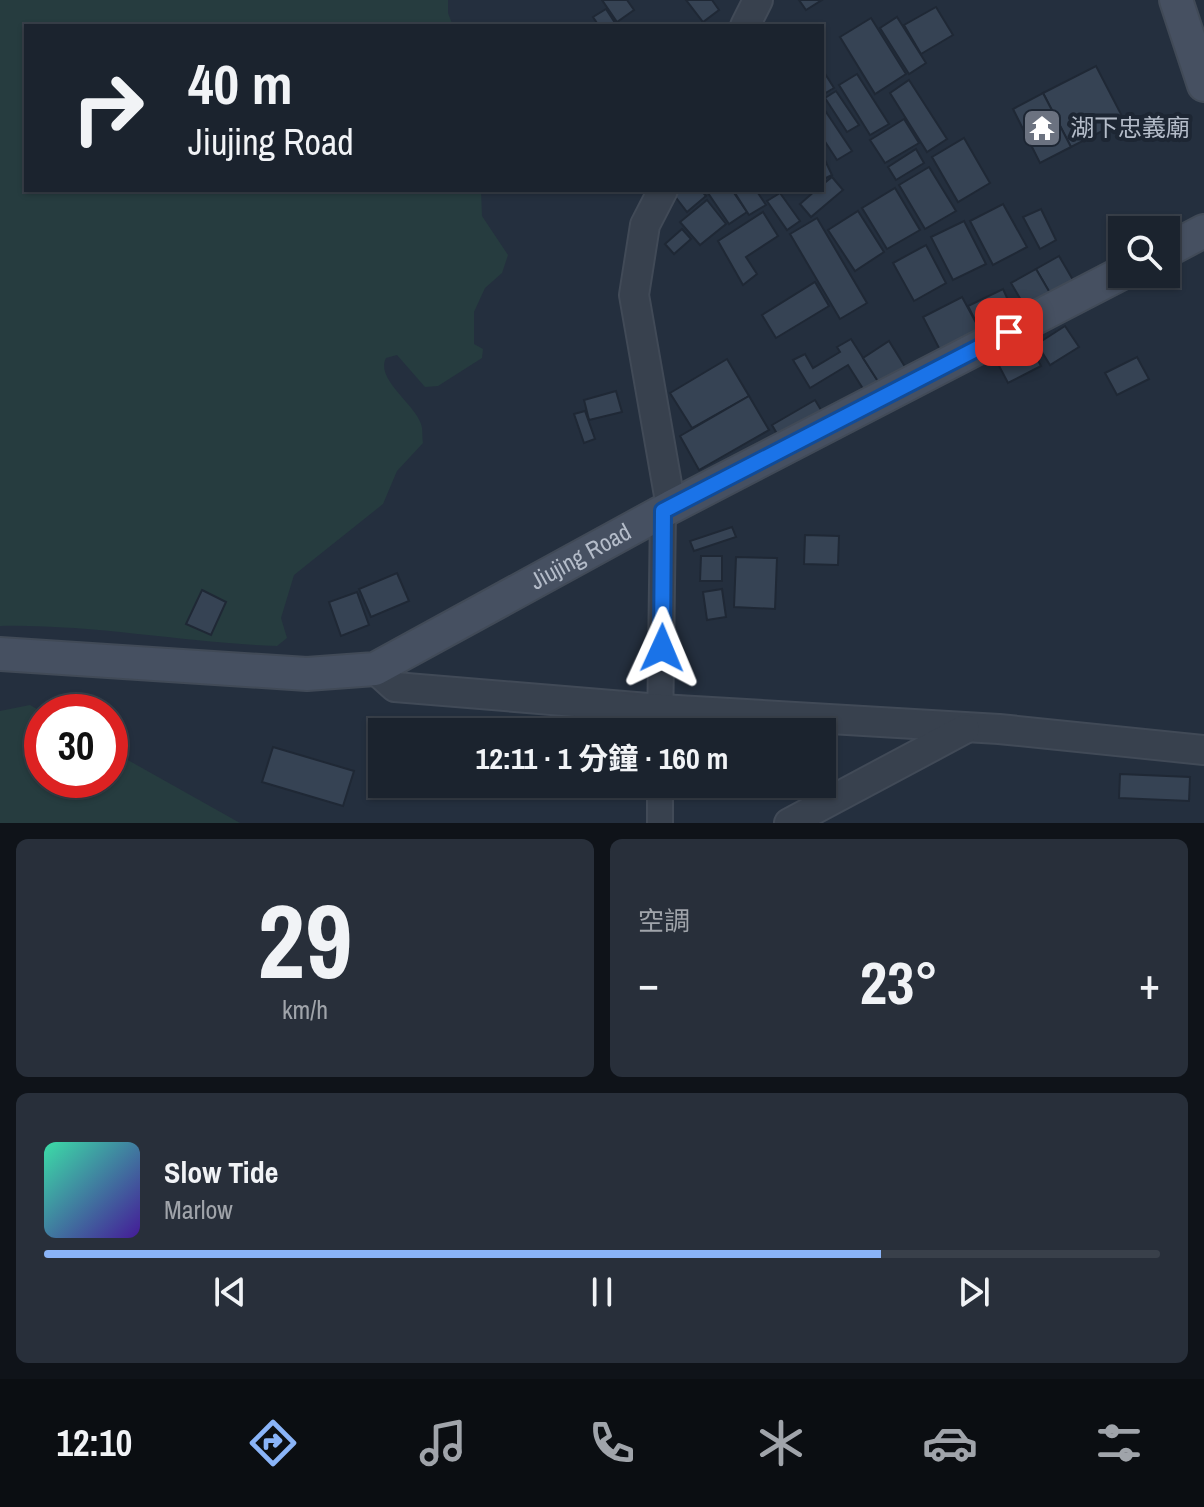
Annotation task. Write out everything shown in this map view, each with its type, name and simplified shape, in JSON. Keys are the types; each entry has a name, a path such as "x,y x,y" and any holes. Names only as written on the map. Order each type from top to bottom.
{"main road":[{"path":"1176,0 1204,85"},
{"path":"1180,244 1204,231"},
{"name":"Jiujing Road","path":"0,654 307,674 375,669 667,509 1108,280"}],"street":[{"path":"746,24 758,0"},
{"path":"660,718 667,509 634,295 645,225 662,192"},
{"path":"375,669 395,687 644,718"},
{"path":"836,725 999,729 1204,750"},
{"path":"789,823 966,728"},
{"path":"660,798 660,823"}],"green space":[{"path":"0,0 448,0 452,24 24,24 24,192 481,192 482,216 508,255 502,273 485,288 474,312 474,344 483,349 482,358 438,386 425,387 397,355 386,358 386,374 417,416 422,426 423,443 397,471 383,504 294,575 281,618 287,638 277,646 70,628 0,626"},
{"path":"24,706 24,798 128,798 128,760 240,823 0,823 0,711"}],"building":[{"path":"602,0 627,0 634,10 617,22"},
{"path":"686,0 712,0 719,10 703,22"},
{"path":"799,0 822,0 806,10"},
{"path":"936,7 953,35 921,54 904,25"},
{"path":"606,9 616,24 598,24 593,17"},
{"path":"897,17 926,63 909,74 880,28"},
{"path":"871,18 906,74 875,94 840,37"},
{"path":"1096,66 1124,120 1071,147 1043,93"},
{"path":"824,72 834,88 824,94"},
{"path":"857,74 889,124 870,135 839,85"},
{"path":"909,80 947,139 927,152 890,93"},
{"path":"836,91 859,125 847,132 825,98"},
{"name":"湖下忠義廟","path":"1043,93 1071,147 1040,163 1013,109"},
{"path":"824,109 852,151 837,160 824,140"},
{"path":"904,119 919,143 885,163 870,140"},
{"path":"964,138 990,183 958,202 932,157"},
{"path":"916,149 924,163 896,180 888,167"},
{"path":"824,158 832,175 824,179"},
{"path":"929,167 956,211 925,229 899,185"},
{"path":"832,177 843,190 811,217 800,204 814,192 824,192 824,183"},
{"path":"895,188 920,230 887,249 862,208"},
{"path":"678,192 703,192 706,196 687,212 674,195"},
{"path":"707,192 733,192 747,212 729,224"},
{"path":"734,192 757,192 766,205 749,215"},
{"path":"780,193 800,221 787,230 767,201"},
{"path":"707,200 726,224 700,245 680,222"},
{"path":"1003,204 1027,247 993,265 970,221"},
{"path":"1041,209 1056,240 1040,249 1023,217"},
{"path":"858,211 884,252 855,271 828,230"},
{"path":"763,212 778,236 746,257 757,274 743,285 718,241"},
{"path":"817,218 867,303 840,319 790,234"},
{"path":"964,221 986,264 953,280 931,237"},
{"path":"682,229 691,239 674,254 665,244"},
{"path":"926,245 946,283 914,301 893,263"},
{"path":"1059,256 1073,280 1050,293 1036,269"},
{"path":"1036,269 1050,293 1025,307 1011,283"},
{"path":"815,282 829,306 776,338 762,315"},
{"path":"1003,289 1014,313 980,330 968,306"},
{"path":"962,297 980,330 940,350 923,317"},
{"path":"1065,326 1079,347 1050,365 1037,344"},
{"path":"851,339 881,386 867,395 848,365 810,388 793,360 805,354 813,368 840,352 837,347"},
{"path":"889,341 907,370 881,386 863,358"},
{"path":"1029,343 1041,366 1008,383 996,360"},
{"path":"1137,357 1149,379 1117,395 1105,373"},
{"path":"727,359 749,396 692,428 670,393"},
{"path":"616,391 622,412 589,420 584,400"},
{"path":"749,396 769,430 699,470 680,436"},
{"path":"815,400 827,420 784,446 772,425"},
{"path":"585,411 595,439 584,443 574,414"},
{"path":"732,527 736,537 694,551 690,541"},
{"path":"805,535 839,536 838,565 804,564"},
{"path":"701,556 722,556 722,581 700,581"},
{"path":"736,557 777,558 775,609 734,607"},
{"path":"397,573 409,601 371,617 359,589"},
{"path":"722,589 726,617 707,620 703,592"},
{"path":"202,590 226,602 211,635 186,624"},
{"path":"357,592 369,625 341,636 329,602"},
{"path":"273,747 354,771 343,806 262,782"},
{"path":"1120,774 1190,777 1189,801 1119,798"}],"place":[{"name":"湖下忠義廟","path":"1042,128"}],"route":[{"path":"662,648 663,511 1009,332"}]}
